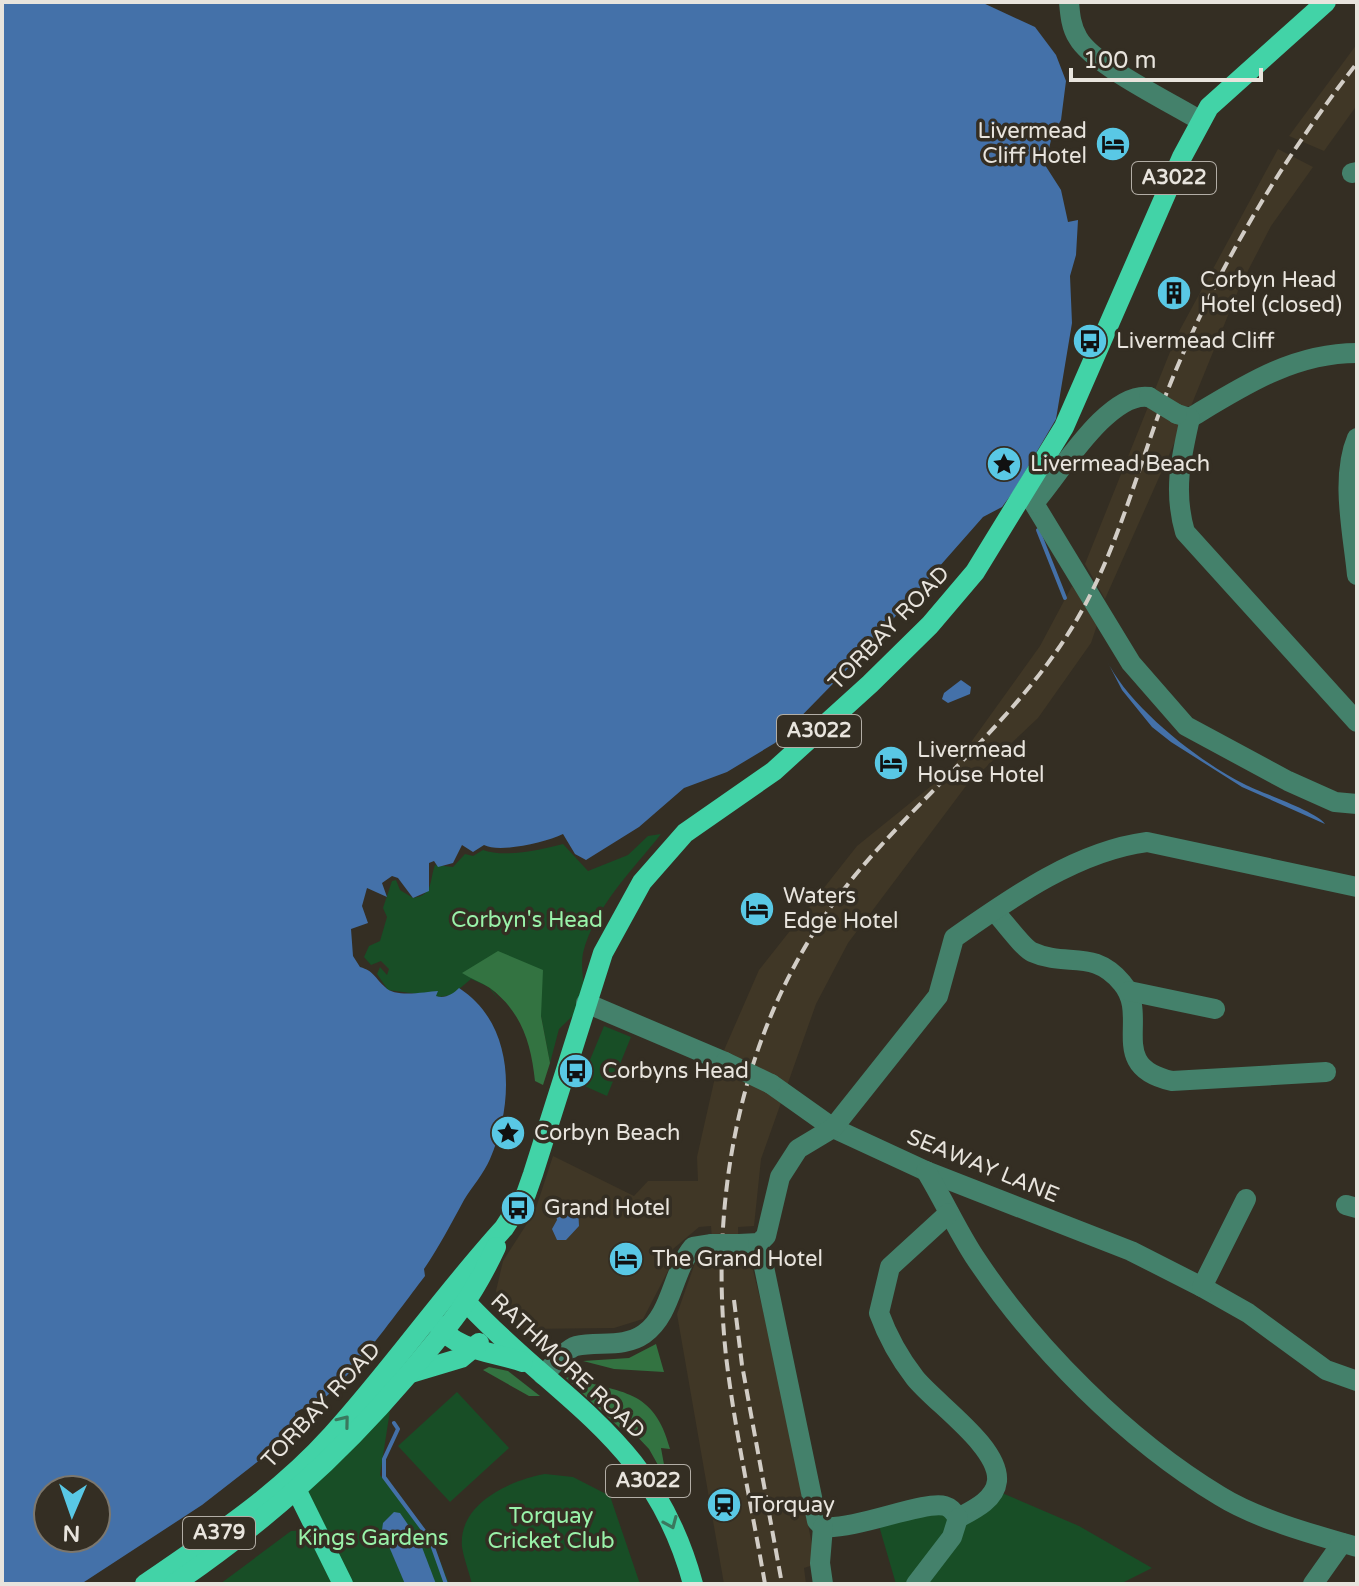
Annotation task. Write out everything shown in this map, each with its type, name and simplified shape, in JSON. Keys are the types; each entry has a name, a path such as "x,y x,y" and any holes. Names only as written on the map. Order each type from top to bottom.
{"main road":[{"name":"TORBAY ROAD","path":"174,1584 355,1435 468,1304 504,1228 529,1185 603,953 620,918 663,857 698,823 774,771 896,660 975,572 1030,498 1080,395 1201,121 1222,93 1326,2"},
{"name":"TORBAY ROAD","path":"145,1584 263,1501 294,1484 504,1228"},
{"name":"RATHMORE ROAD","path":"431,1315 448,1313 468,1304 614,1438 662,1501 693,1584"},
{"name":"A3022","path":"431,1315 444,1334 474,1350 494,1352 542,1373"},
{"name":"A3022","path":"408,1374 474,1350 492,1329"},
{"path":"294,1484 343,1584"}],"street":[{"path":"1069,2 1071,22 1084,47 1106,64 1201,121"},
{"path":"1183,416 1275,369 1332,353 1357,353"},
{"path":"1183,416 1149,397 1138,395 1117,404 1030,498 1131,663 1186,726 1288,781 1335,802 1357,804"},
{"path":"1183,416 1177,486 1185,532 1357,722"},
{"path":"1357,438 1351,468 1357,575"},
{"path":"542,1373 573,1346 632,1340 646,1333 668,1299 683,1259 693,1247 749,1243 766,1236 780,1177 798,1149 833,1128 938,996 954,938 994,911 1053,876 1112,847 1147,842 1357,887"},
{"path":"994,911 1030,951 1102,963 1129,991 1182,1009 1215,1009"},
{"path":"1129,991 1132,1050 1138,1062 1153,1077 1172,1081 1326,1072"},
{"name":"SEAWAY LANE","path":"586,1003 771,1084 833,1128 926,1171 1089,1234 1202,1287 1248,1313 1326,1370 1357,1381"},
{"path":"926,1171 989,1277 1044,1347 1130,1432 1221,1497 1350,1545 1313,1584"},
{"path":"1202,1287 1246,1199"},
{"path":"916,1584 952,1537 958,1518 984,1502 995,1490 995,1463 982,1445 914,1376 879,1313 890,1267 949,1213"},
{"path":"749,1243 817,1521 823,1527 864,1524 940,1505 953,1509 958,1518"},
{"path":"823,1527 820,1563 823,1584"}],"shaded area":[{"path":"1357,44 1357,105 1324,151 1289,136"},
{"path":"1278,149 1313,167 1271,226 1240,286 1191,406 1179,406 1181,428 1105,599 1085,564 1176,337"},
{"path":"1072,586 1098,622 1091,643 1038,718 966,786 848,943 816,1004 761,1159 754,1226 738,1227 739,1252 749,1254 771,1343 816,1564 804,1568 806,1584 724,1584 677,1314 696,1260 713,1252 711,1226 699,1227 673,1249 670,1267 643,1319 614,1328 521,1329 505,1315 496,1291 503,1261 535,1211 553,1156 634,1196 648,1181 698,1181 697,1157 718,1064 759,970 857,846 951,770 1040,646"}],"green space":[{"name":"Corbyn's Head","path":"661,834 605,904 596,920 582,959 586,1003 559,1029 550,1063 541,1016 489,985 500,1002 489,987 471,979 452,995 440,997 388,990 377,974 380,967 387,975 389,969 381,961 371,965 364,957 369,946 380,941 387,917 383,908 392,881 396,880 400,890 413,898 428,890 435,865 453,867 465,854 473,856 483,850 523,852 563,844 588,871 628,855 648,836"},
{"path":"498,951 543,970 541,1016 550,1063 543,1085 535,1081 523,1030 510,1007 490,988 462,973"},
{"path":"604,1026 631,1037 607,1096 580,1084"},
{"path":"656,1344 664,1372 614,1369 583,1361 629,1358"},
{"path":"489,1367 508,1371 540,1396 529,1396 483,1370"},
{"path":"566,1378 633,1396 655,1414 670,1449 661,1448 667,1481 649,1449 631,1430 622,1430"},
{"name":"Kings Gardens","path":"393,1391 380,1475 431,1538 449,1584 343,1584 298,1491"},
{"path":"457,1392 509,1448 450,1502 398,1446"},
{"name":"Torquay Cricket Club","path":"545,1474 573,1477 610,1496 640,1584 472,1584 462,1547 468,1518 489,1496 503,1488"},
{"path":"995,1490 1079,1526 1152,1568 1120,1584 896,1584 877,1519 953,1509"},
{"path":"310,1530 333,1584 220,1584 291,1531"}],"water":[{"path":"2,2 981,2 1035,27 1056,55 1066,81 1061,120 1052,136 1045,165 1061,190 1068,222 1078,220 1076,255 1070,276 1072,323 1056,419 1013,492 1002,507 983,517 864,652 775,743 727,772 684,788 639,827 586,860 575,854 563,834 522,846 500,848 484,845 473,852 462,845 453,863 438,867 434,861 429,863 429,891 413,898 398,878 392,876 382,883 387,897 367,888 362,906 368,923 351,929 353,956 360,967 396,992 438,991 436,996 443,997 459,988 477,1003 491,1022 500,1043 506,1089 498,1137 487,1164 424,1269 425,1276 372,1345 328,1395 295,1413 295,1425 287,1439 202,1505 81,1584 2,1584"},
{"path":"1106,659 1130,695 1186,747 1226,774 1288,802 1325,824 1242,787 1171,742 1152,727 1122,690"},
{"path":"961,680 971,687 970,694 948,703 942,699 944,693"},
{"path":"565,1201 578,1207 579,1226 566,1240 557,1240 552,1229 557,1220 555,1210"},
{"path":"394,1512 400,1513 420,1542 436,1584 405,1584 382,1530 383,1523"}],"waterway":[{"path":"1038,530 1065,598"},
{"path":"394,1423 398,1429 384,1459 384,1477 430,1539 446,1584"}],"railway":[{"path":"765,1584 730,1384 722,1293 723,1229 729,1166 742,1104 760,1044 784,986 815,931 852,879 1006,715 1061,644 1085,605 1109,554 1165,397 1226,265 1300,141 1357,63"},
{"path":"734,1300 742,1365 782,1584"}],"place":[{"name":"Livermead Cliff Hotel","path":"1113,144"},
{"name":"Corbyn Head Hotel (closed)","path":"1174,293"},
{"name":"Livermead Cliff","path":"1090,341"},
{"name":"Livermead Beach","path":"1004,464"},
{"name":"Livermead House Hotel","path":"891,763"},
{"name":"Waters Edge Hotel","path":"757,909"},
{"name":"Corbyns Head","path":"576,1071"},
{"name":"Corbyn Beach","path":"508,1133"},
{"name":"Grand Hotel","path":"518,1208"},
{"name":"The Grand Hotel","path":"626,1259"},
{"name":"Torquay","path":"724,1505"}]}
